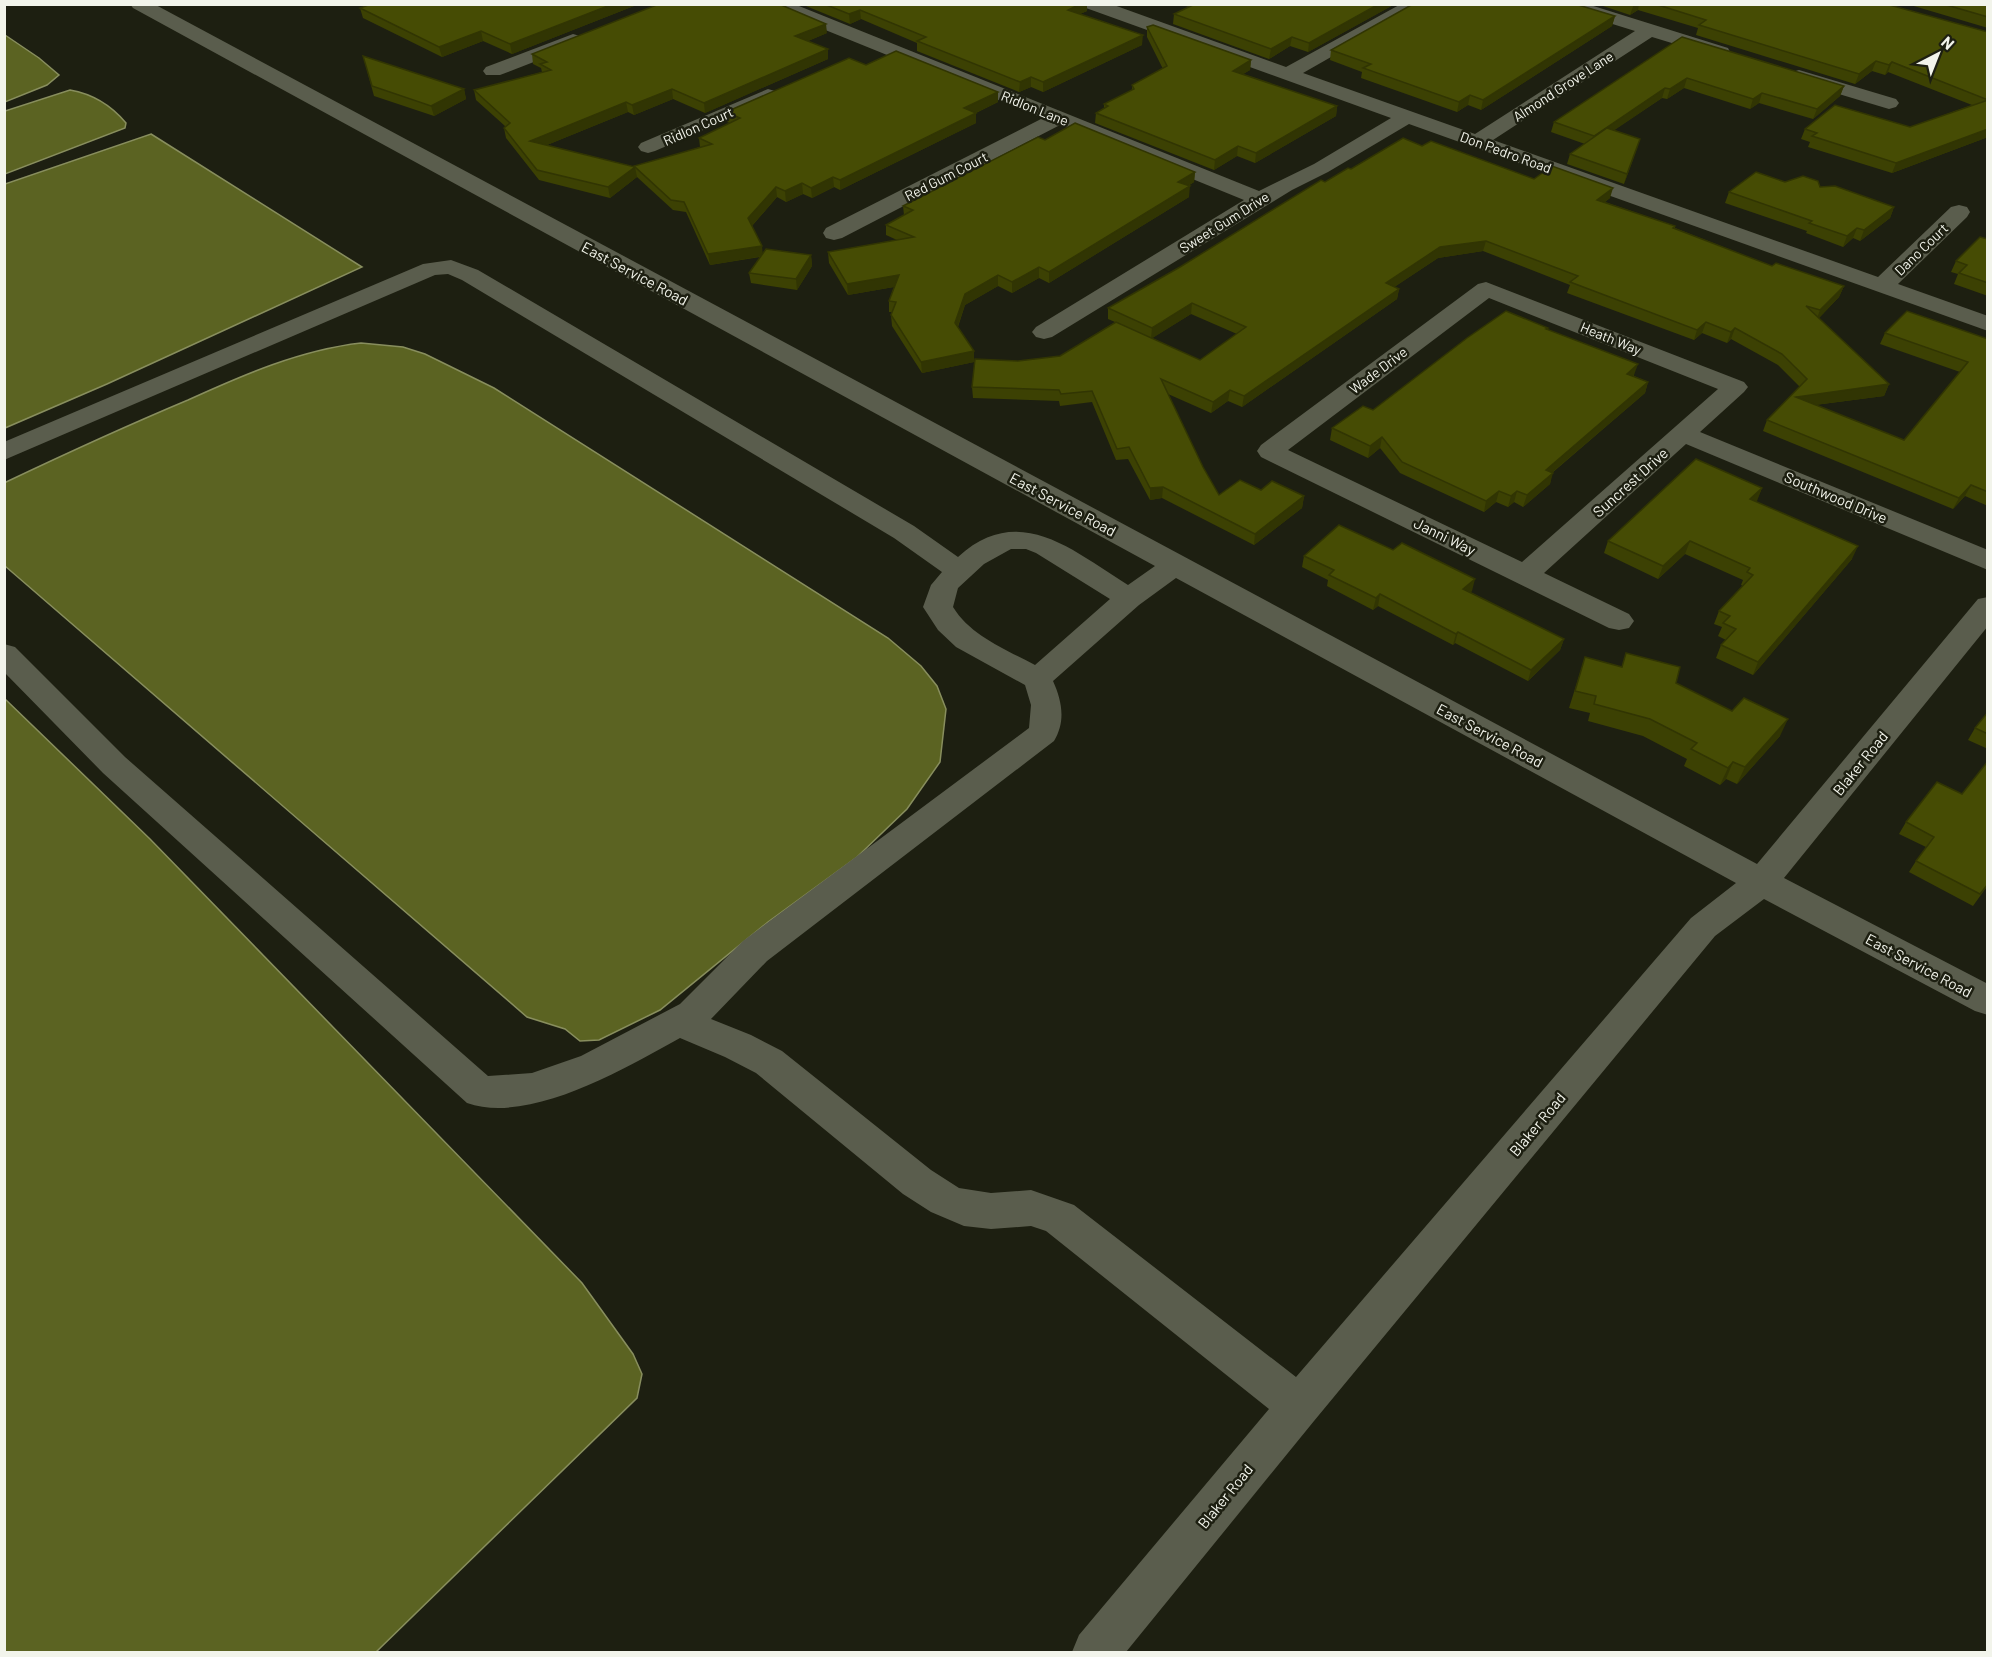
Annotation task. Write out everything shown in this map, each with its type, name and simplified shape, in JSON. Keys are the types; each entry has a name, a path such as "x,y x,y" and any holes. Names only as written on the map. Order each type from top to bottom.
{"street":[{"name":"East Service Road","path":"139,4 1762,882 1988,1001"},
{"name":"Ridlon Lane","path":"777,4 1260,199"},
{"name":"Don Pedro Road","path":"1092,4 1988,324"},
{"path":"1119,14 1139,4"},
{"path":"1287,74 1415,4"},
{"path":"1567,4 1741,58"},
{"name":"Almond Grove Lane","path":"1476,141 1650,30"},
{"path":"493,71 589,33"},
{"path":"858,55 879,46"},
{"path":"1786,72 1889,103"},
{"name":"Ridlon Court","path":"648,147 784,87"},
{"name":"Sweet Gum Drive","path":"1044,332 1260,199 1321,168 1406,117"},
{"name":"Red Gum Court","path":"834,233 1059,118"},
{"name":"Dano Court","path":"1882,286 1959,212"},
{"path":"4,452 431,269 451,267 470,275 894,526 924,545 935,556 961,571"},
{"name":"Heath Way","path":"1486,289 1735,387"},
{"name":"Wade Drive","path":"1270,451 1486,289"},
{"name":"Suncrest Drive","path":"1525,575 1735,387"},
{"name":"Southwood Drive","path":"1684,434 1988,561"},
{"name":"Janni Way","path":"1270,451 1619,621"},
{"path":"4,654 114,765 480,1092 532,1089 594,1067 693,1014 755,951 1044,733 1048,720 1047,700 1036,679 966,640 948,623 938,607 945,585 974,558 1005,541 1029,540 1046,547 1129,598"},
{"path":"1036,679 1129,598 1175,565"},
{"name":"Blaker Road","path":"1096,1653 1299,1406 1703,927 1762,882 1988,606"},
{"path":"678,1022 731,1043 769,1062 917,1182 945,1200 964,1208 991,1211 1031,1208 1060,1218 1299,1406"}],"shaded area":[{"path":"5,35 59,75 47,85 5,102"},
{"path":"70,90 94,97 108,106 126,123 125,128 5,174 5,111"},
{"path":"151,134 362,267 107,384 5,428 5,184"},
{"path":"361,343 403,347 425,354 494,388 888,638 921,666 937,686 946,709 940,762 907,809 857,857 768,922 660,1010 599,1040 580,1041 565,1029 527,1017 5,566 4,483 251,373 316,351"},
{"path":"4,698 150,839 582,1283 633,1354 642,1374 637,1398 376,1652 5,1652"}],"building":[{"path":"371,4 613,4 510,44 481,31 439,47 360,8"},
{"path":"659,4 779,4 826,24 795,36 828,49 704,103 672,89 632,105 626,102 530,141 635,167 608,187 537,170 504,128 510,123 474,90 551,70 540,64 547,62 532,54"},
{"path":"824,4 1080,4 1068,10 1143,35 1043,82 1031,77 1020,82 917,41 926,37 860,10 849,14"},
{"path":"1195,4 1379,4 1309,43 1292,37 1271,49 1174,14"},
{"path":"1413,4 1575,4 1615,16 1483,100 1470,95 1459,102 1363,68 1371,64 1331,50"},
{"path":"1655,4 1886,4 1988,32 1988,100 1892,62 1889,65 1876,61 1859,74 1699,25 1706,20"},
{"path":"1943,4 1988,4 1988,17"},
{"path":"1153,25 1251,60 1233,71 1337,106 1256,153 1238,146 1215,160 1096,113 1108,106 1104,104 1134,89 1132,85 1167,66 1147,27"},
{"path":"1682,37 1844,86 1817,109 1762,93 1753,99 1687,78 1670,89 1665,88 1594,136 1554,122"},
{"path":"896,51 998,92 964,108 976,113 840,180 833,177 811,188 802,183 785,191 776,187 748,218 762,246 708,254 684,202 671,200 634,166 712,144 699,138 740,118 726,112 849,58 866,65"},
{"path":"363,56 464,89 431,106 372,86"},
{"path":"1988,100 1988,129 1896,163 1812,136 1817,133 1805,129 1835,105 1910,127"},
{"path":"1075,123 1195,172 1178,182 1190,186 1049,272 1039,267 1012,282 998,275 965,294 955,323 974,351 921,362 891,315 896,302 889,301 899,275 847,284 828,252 914,237 886,225 913,210 903,206 1038,137 1045,140"},
{"path":"1607,128 1640,139 1627,174 1570,154"},
{"path":"1403,138 1422,146 1431,141 1534,179 1552,166 1613,188 1597,200 1675,226 1673,228 1772,266 1776,263 1844,286 1820,310 1806,306 1889,384 1796,397 1904,440 1968,362 1885,333 1907,311 1988,339 1988,492 1971,485 1959,498 1767,420 1807,379 1782,354 1735,328 1731,332 1706,322 1697,330 1570,282 1578,276 1486,241 1440,247 1386,283 1399,289 1244,396 1230,390 1213,402 1161,379 1219,495 1240,480 1261,490 1272,481 1304,496 1255,534 1163,487 1150,488 1129,447 1117,449 1092,391 1061,394 1059,390 972,387 975,359 1018,361 1060,356 1116,322 1200,360 1246,327 1192,303 1152,328 1108,308 1180,267 1321,180 1325,182 1348,168 1351,169"},
{"path":"1756,172 1785,182 1803,176 1818,181 1820,187 1835,186 1894,207 1864,230 1857,228 1847,236 1809,223 1812,221 1729,192"},
{"path":"1980,237 1988,239 1988,283 1959,273 1967,265 1956,261"},
{"path":"766,249 811,255 796,279 749,273"},
{"path":"1506,311 1638,364 1627,374 1648,382 1546,470 1553,473 1527,495 1517,491 1511,496 1499,491 1486,501 1402,462 1382,437 1370,446 1332,428 1363,406 1373,410"},
{"path":"1696,459 1762,488 1750,499 1858,546 1758,662 1721,645 1736,629 1723,623 1730,616 1719,611 1753,575 1747,572 1750,568 1690,541 1663,566 1608,541"},
{"path":"1339,525 1393,550 1402,543 1475,579 1463,589 1564,639 1531,670 1380,594 1376,598 1329,575 1334,570 1304,556"},
{"path":"1626,653 1680,667 1676,683 1732,711 1744,698 1788,719 1745,767 1733,762 1728,768 1691,749 1697,743 1650,719 1594,704 1596,696 1575,691 1585,657 1622,667"},
{"path":"1988,712 1988,734 1975,728"},
{"path":"1988,761 1988,884 1980,894 1916,861 1934,837 1906,822 1937,782 1962,794"}]}
